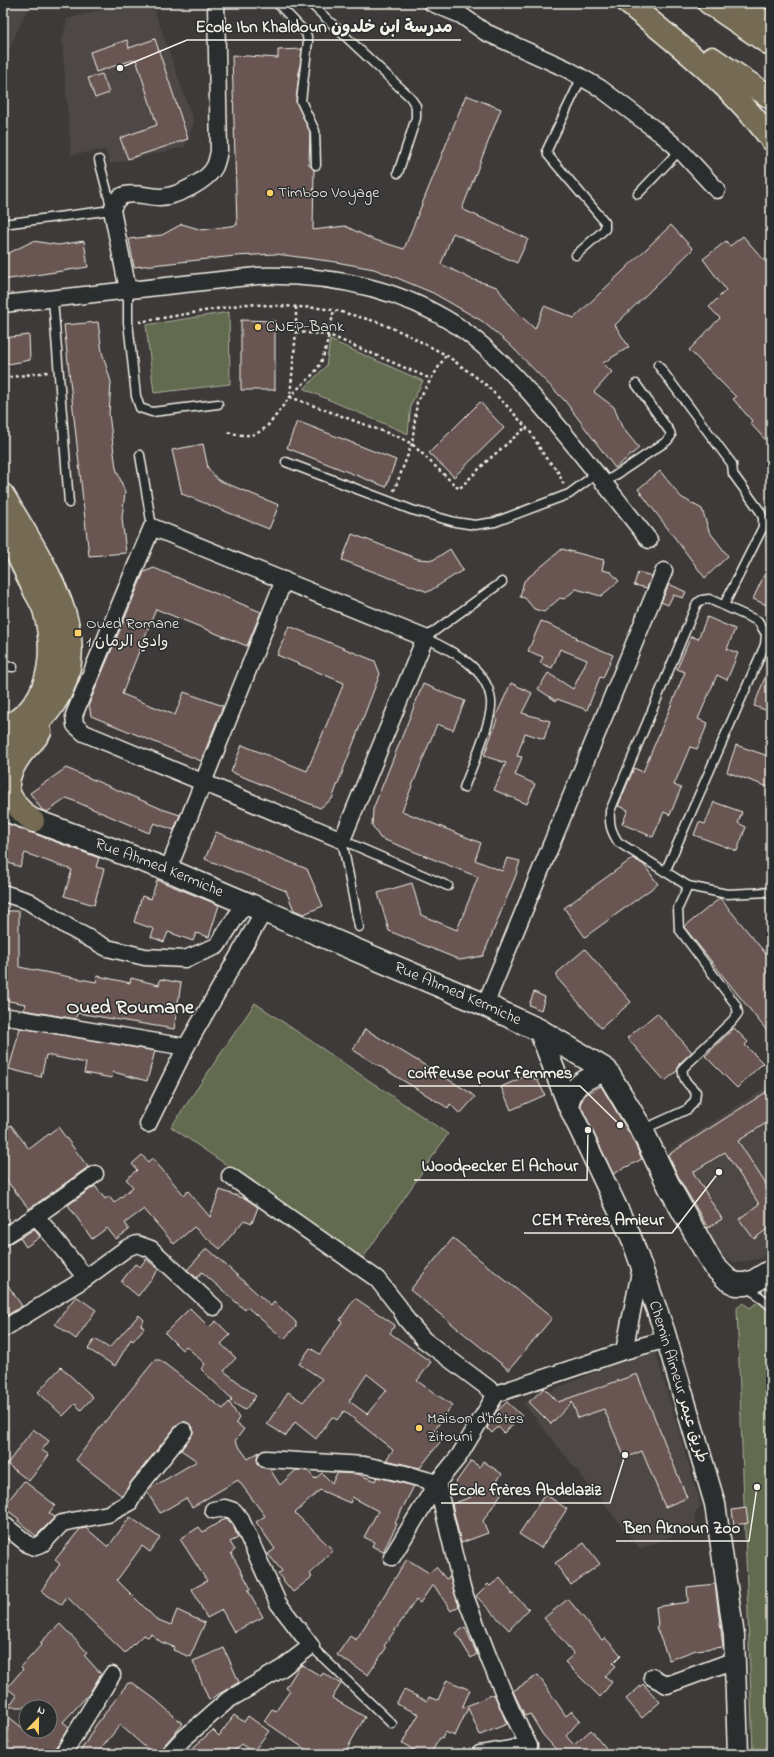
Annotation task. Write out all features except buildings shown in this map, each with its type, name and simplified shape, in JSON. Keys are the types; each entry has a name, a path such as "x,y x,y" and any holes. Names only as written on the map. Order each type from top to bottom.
{"main road":[{"path":"628,3 698,60 750,112 771,139"},
{"path":"635,3 771,98"},
{"path":"709,3 771,45"},
{"path":"743,3 771,29"},
{"path":"3,495 37,552 63,606 69,627 70,647 68,669 62,690 54,706 43,719 17,740 3,746"},
{"path":"3,528 45,612 50,652 48,674 41,692 28,711 3,728"},
{"path":"33,821 17,809 8,788 8,778 23,753 36,739 41,730 43,719"},
{"name":"Rue Ahmed Kermiche","path":"3,809 168,870 485,1005 540,1030 606,1070 642,1130 670,1188 713,1265 728,1280 736,1284 746,1284"},
{"path":"746,1284 753,1282 771,1271"}],"street":[{"path":"432,3 461,15 485,32 582,77 655,129 680,150 717,190"},
{"path":"128,290 112,210 115,201 125,195 134,194 162,197 181,192 205,178 215,167 219,151 218,5"},
{"path":"3,304 256,276 289,275 321,278 352,283 377,290 427,309 456,325 479,342 504,364 530,392 649,540"},
{"path":"152,527 284,580 425,638 342,840 84,733 75,725 74,715 152,527"},
{"path":"485,1005 664,571"},
{"path":"168,870 284,580"},
{"path":"3,893 28,902 70,928 107,948 146,957 185,959 217,946 255,907"},
{"path":"148,1124 255,907"},
{"path":"3,1016 186,1047"},
{"name":"Chemin Aïmeur طريق عيمر","path":"540,1030 568,1105 632,1237 641,1267 667,1339 715,1504 734,1636 738,1754"},
{"path":"568,1105 572,1091 576,1085 606,1070"},
{"path":"3,1237 36,1216 95,1174"},
{"path":"230,1176 376,1279 424,1340 496,1394"},
{"path":"36,1216 86,1278"},
{"path":"3,1329 86,1278 127,1248 137,1244 151,1249 214,1307"},
{"path":"624,1351 641,1267"},
{"path":"392,1557 437,1483 459,1456 496,1394 624,1351 667,1339"},
{"path":"3,1524 29,1545 36,1547 43,1544 62,1523 108,1514 129,1503 138,1488 184,1431"},
{"path":"266,1459 364,1465 437,1483"},
{"path":"437,1483 462,1588 493,1668 511,1710 529,1746 480,1754"},
{"path":"169,1754 182,1740 228,1700 281,1669 311,1646 278,1603 241,1520 234,1510 225,1508 213,1510"},
{"path":"652,1677 667,1684 735,1660"},
{"path":"63,1754 112,1675"}],"lane":[{"path":"277,3 306,33 308,41 301,101 315,131 316,165"},
{"path":"310,3 410,97 416,106 416,118 398,173"},
{"path":"576,255 604,230 605,222 548,155 547,150 582,77"},
{"path":"638,194 680,150"},
{"path":"3,224 112,210 99,160"},
{"path":"128,290 128,322 136,396 140,408 152,412 218,404"},
{"path":"53,299 69,504"},
{"path":"658,365 732,464 733,474 760,511 763,518 763,527 724,605"},
{"path":"286,462 412,510 455,522 476,525 495,522 569,494 667,441 671,436 670,432 636,384"},
{"path":"140,455 152,527"},
{"path":"464,788 490,718 491,701 487,685 474,668 454,652 425,638 502,582"},
{"path":"665,872 765,645 766,634 758,621 709,599 702,600 697,603 610,811 610,827 618,842 665,872 688,886 727,894 771,892"},
{"path":"3,666 13,667"},
{"path":"342,840 448,886"},
{"path":"342,840 359,927"},
{"path":"642,1130 688,1108 695,1100 696,1092 685,1081 682,1074 683,1068 732,1021 738,1013 736,1005 680,929 678,908 688,886"},
{"path":"746,1284 771,1306"},
{"path":"311,1646 392,1724"}],"path":[{"path":"128,322 144,321 246,304 334,310 378,322 406,334 446,355 484,383 509,408 525,427 545,458 557,470 569,494"},
{"path":"290,397 296,332 296,307"},
{"path":"228,432 241,436 254,435 269,426 290,397 319,366 334,310"},
{"path":"296,332 328,335 431,379"},
{"path":"389,502 412,444 417,402 446,355"},
{"path":"3,378 33,374"},
{"path":"290,397 401,438 412,444 459,489 487,461 525,427"}],"shaded area":[{"path":"3,3 30,3 3,63"},
{"path":"126,3 152,3 194,122 185,147 110,164 105,150 71,155 62,40 67,19"},
{"path":"771,1084 771,1250 759,1259 735,1263 715,1253 660,1157"},
{"path":"654,1347 701,1506 694,1515 697,1526 640,1549 523,1403"}],"green space":[{"path":"229,312 230,384 154,393 146,325"},
{"path":"330,340 423,381 411,404 408,434 304,389 326,366"},
{"path":"255,1003 448,1134 363,1258 171,1127"},
{"path":"771,1291 771,1754 753,1754 737,1308 743,1303 750,1308"}],"place":[{"name":"Ecole Ibn Khaldoun مدرسة ابن خلدون","path":"120,68"},
{"name":"Timboo Voyage","path":"270,193"},
{"name":"CNEP-Bank","path":"258,327"},
{"name":"Oued Romane 1 وادي الرمان","path":"78,633"},
{"name":"coiffeuse pour femmes","path":"620,1125"},
{"name":"Woodpecker El Achour","path":"588,1130"},
{"name":"CEM Frères Amieur","path":"719,1172"},
{"name":"Maison d'hôtes Zitouni","path":"419,1428"},
{"name":"Ecole frères Abdelaziz","path":"625,1455"},
{"name":"Ben Aknoun Zoo","path":"757,1487"}],"district":[{"name":"Oued Roumane","path":"130,1008"}]}
